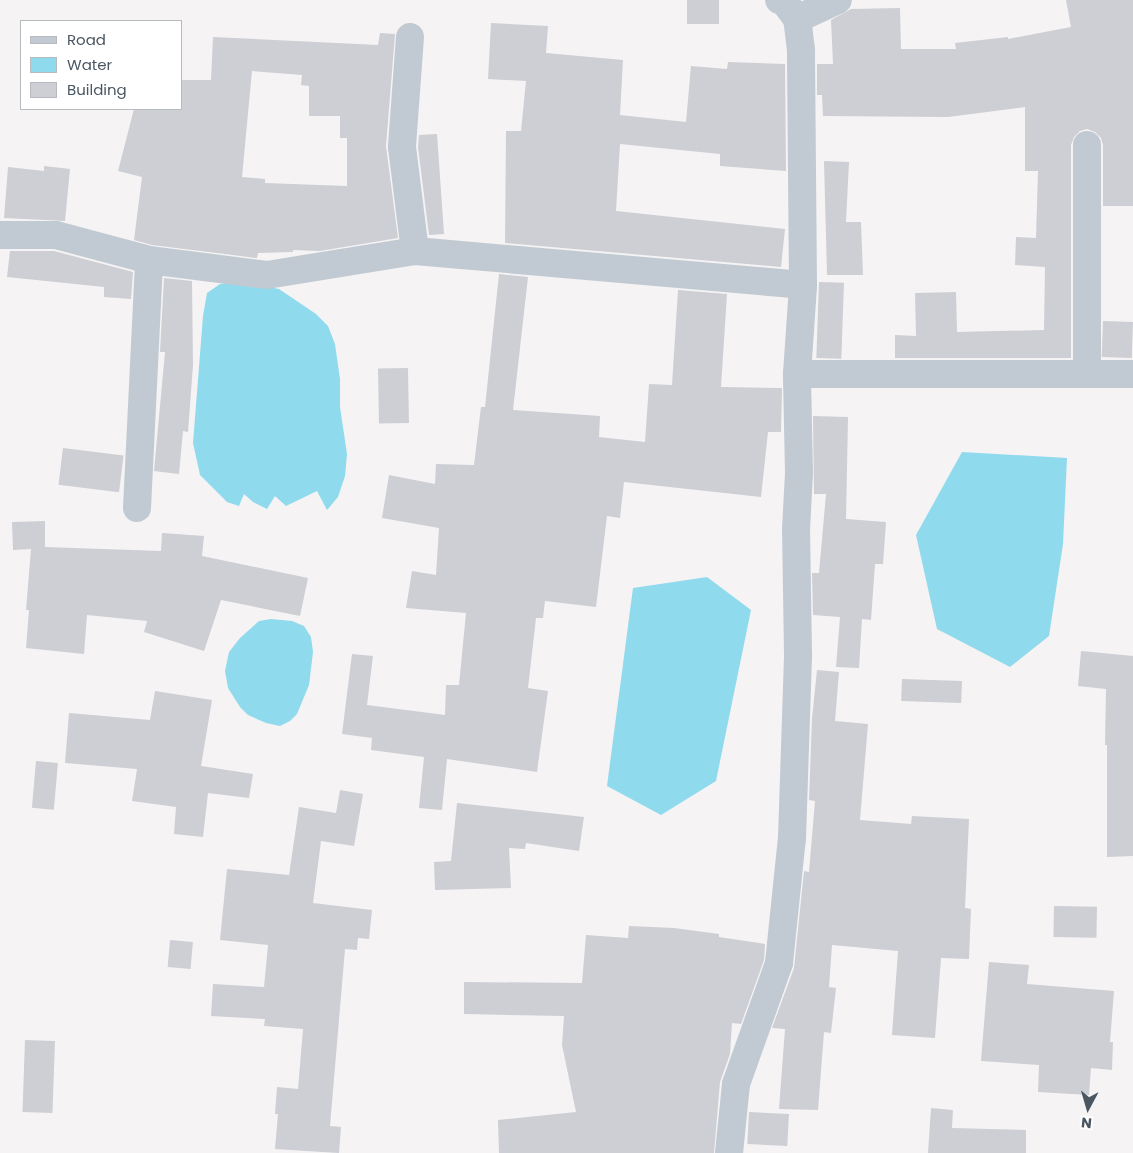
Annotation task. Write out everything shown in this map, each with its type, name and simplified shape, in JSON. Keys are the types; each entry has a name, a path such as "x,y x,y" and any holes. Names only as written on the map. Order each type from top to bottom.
{"street":[{"path":"729,1153 736,1084 779,963 792,838 798,654 796,530 799,473 797,374 803,285 801,50 788,9 838,0"},
{"path":"410,37 402,146 415,252"},
{"path":"1087,145 1087,374"},
{"path":"0,235 56,235 149,260 267,275 415,252 803,285"},
{"path":"137,508 149,260"},
{"path":"797,374 1133,374"}],"water":[{"path":"242,282 279,289 316,314 328,326 335,344 340,379 340,407 347,454 345,476 338,497 327,510 317,491 286,506 275,496 267,509 253,502 244,494 239,506 227,502 200,475 193,443 203,316 207,293 220,284"},
{"path":"962,452 1067,458 1063,544 1049,636 1010,667 937,629 916,535"},
{"path":"707,577 751,610 716,781 661,815 607,786 633,588"},
{"path":"271,619 292,621 304,626 311,637 313,652 309,685 297,714 290,721 280,726 266,723 248,715 240,707 228,688 225,671 229,652 240,638 259,621"}],"building":[{"path":"687,0 719,0 719,24 687,24"},
{"path":"1066,0 1133,0 1133,206 1103,206 1103,145 1101,138 1095,132 1087,129 1080,131 1074,137 1071,145 1071,358 895,358 895,335 916,336 915,293 956,292 957,332 1044,330 1045,267 1015,265 1016,237 1036,238 1038,171 1025,171 1025,107 948,117 823,116 822,95 817,95 817,64 833,64 831,20 851,9 900,8 901,49 956,49 955,43 1008,37 1008,39 1071,27"},
{"path":"491,23 548,26 546,53 623,60 620,115 686,122 691,66 727,69 728,62 785,64 786,171 720,166 720,154 620,144 616,211 785,229 781,267 505,243 506,131 521,131 526,81 488,79"},
{"path":"380,33 395,34 386,146 398,238 320,251 293,250 293,252 258,253 257,258 152,245 134,240 142,177 118,171 134,110 182,110 182,80 211,80 213,37 378,45","holes":["252,71 302,75 301,85 309,86 309,116 340,116 340,138 347,138 347,186 265,183 265,179 242,177"]},
{"path":"437,134 444,234 429,235 418,147 419,135"},
{"path":"824,161 849,162 846,222 861,222 863,275 827,275"},
{"path":"44,166 70,169 65,221 4,218 8,167 44,171"},
{"path":"10,251 54,251 133,272 131,299 104,297 104,287 7,277"},
{"path":"499,274 528,277 513,410 600,416 599,437 645,442 649,384 672,385 678,290 727,294 721,387 782,388 781,432 768,432 761,497 624,482 620,518 607,516 596,607 545,601 543,618 536,618 528,688 548,691 537,772 447,759 442,810 419,808 424,757 371,750 372,738 342,734 352,654 373,656 367,705 445,715 446,685 459,685 466,613 406,608 412,571 436,575 439,528 382,518 389,475 435,484 436,464 474,465 481,407 485,407"},
{"path":"164,278 192,281 193,365 188,432 183,431 179,474 154,471 165,352 160,352"},
{"path":"819,282 844,283 841,359 816,358"},
{"path":"1103,321 1133,322 1132,358 1102,357"},
{"path":"408,368 409,423 379,424 378,369"},
{"path":"813,416 848,417 846,519 886,522 883,564 875,564 871,620 862,619 859,668 836,667 840,617 813,615 812,573 819,573 826,494 814,494"},
{"path":"63,448 124,455 119,492 58,485"},
{"path":"45,521 45,547 161,551 162,533 204,536 202,556 308,578 300,616 221,600 204,651 144,632 147,621 87,615 84,654 26,648 29,610 26,610 31,549 13,550 12,522"},
{"path":"1081,651 1133,656 1133,856 1107,857 1106,689 1078,686"},
{"path":"817,670 839,672 835,721 868,724 860,820 911,824 912,816 969,819 965,908 971,909 969,959 941,958 935,1038 892,1035 898,951 832,945 829,987 836,988 831,1033 824,1032 818,1110 779,1109 785,1029 772,1028 794,968 804,871 809,872 815,801 809,800 812,719"},
{"path":"902,679 962,681 961,703 901,701"},
{"path":"155,691 212,700 201,766 253,774 249,798 208,793 203,837 174,834 176,807 132,801 137,769 65,763 69,713 150,720"},
{"path":"36,761 58,763 54,810 32,808"},
{"path":"340,790 363,794 354,846 321,841 313,903 372,910 369,939 358,938 357,950 345,949 330,1126 341,1127 339,1153 275,1149 278,1114 275,1114 277,1087 298,1089 303,1029 264,1026 265,1019 211,1016 213,984 264,987 268,945 220,940 227,869 289,875 299,807 336,813"},
{"path":"457,803 584,817 579,851 526,843 525,849 509,848 511,888 435,890 434,862 451,861"},
{"path":"1054,906 1097,907 1096,938 1053,937"},
{"path":"629,926 674,928 719,934 719,937 765,944 764,960 741,1024 732,1023 730,1054 720,1082 714,1153 499,1153 498,1120 576,1112 562,1045 564,1016 464,1014 464,982 582,983 586,935 628,938"},
{"path":"170,940 193,942 191,969 168,967"},
{"path":"989,962 1029,965 1027,984 1114,991 1110,1042 1113,1042 1112,1070 1091,1068 1089,1095 1038,1092 1039,1065 981,1061"},
{"path":"25,1040 55,1041 52,1113 22,1112"},
{"path":"931,1108 953,1110 952,1128 1026,1130 1026,1153 928,1153"},
{"path":"749,1112 789,1114 787,1146 747,1144"}]}
